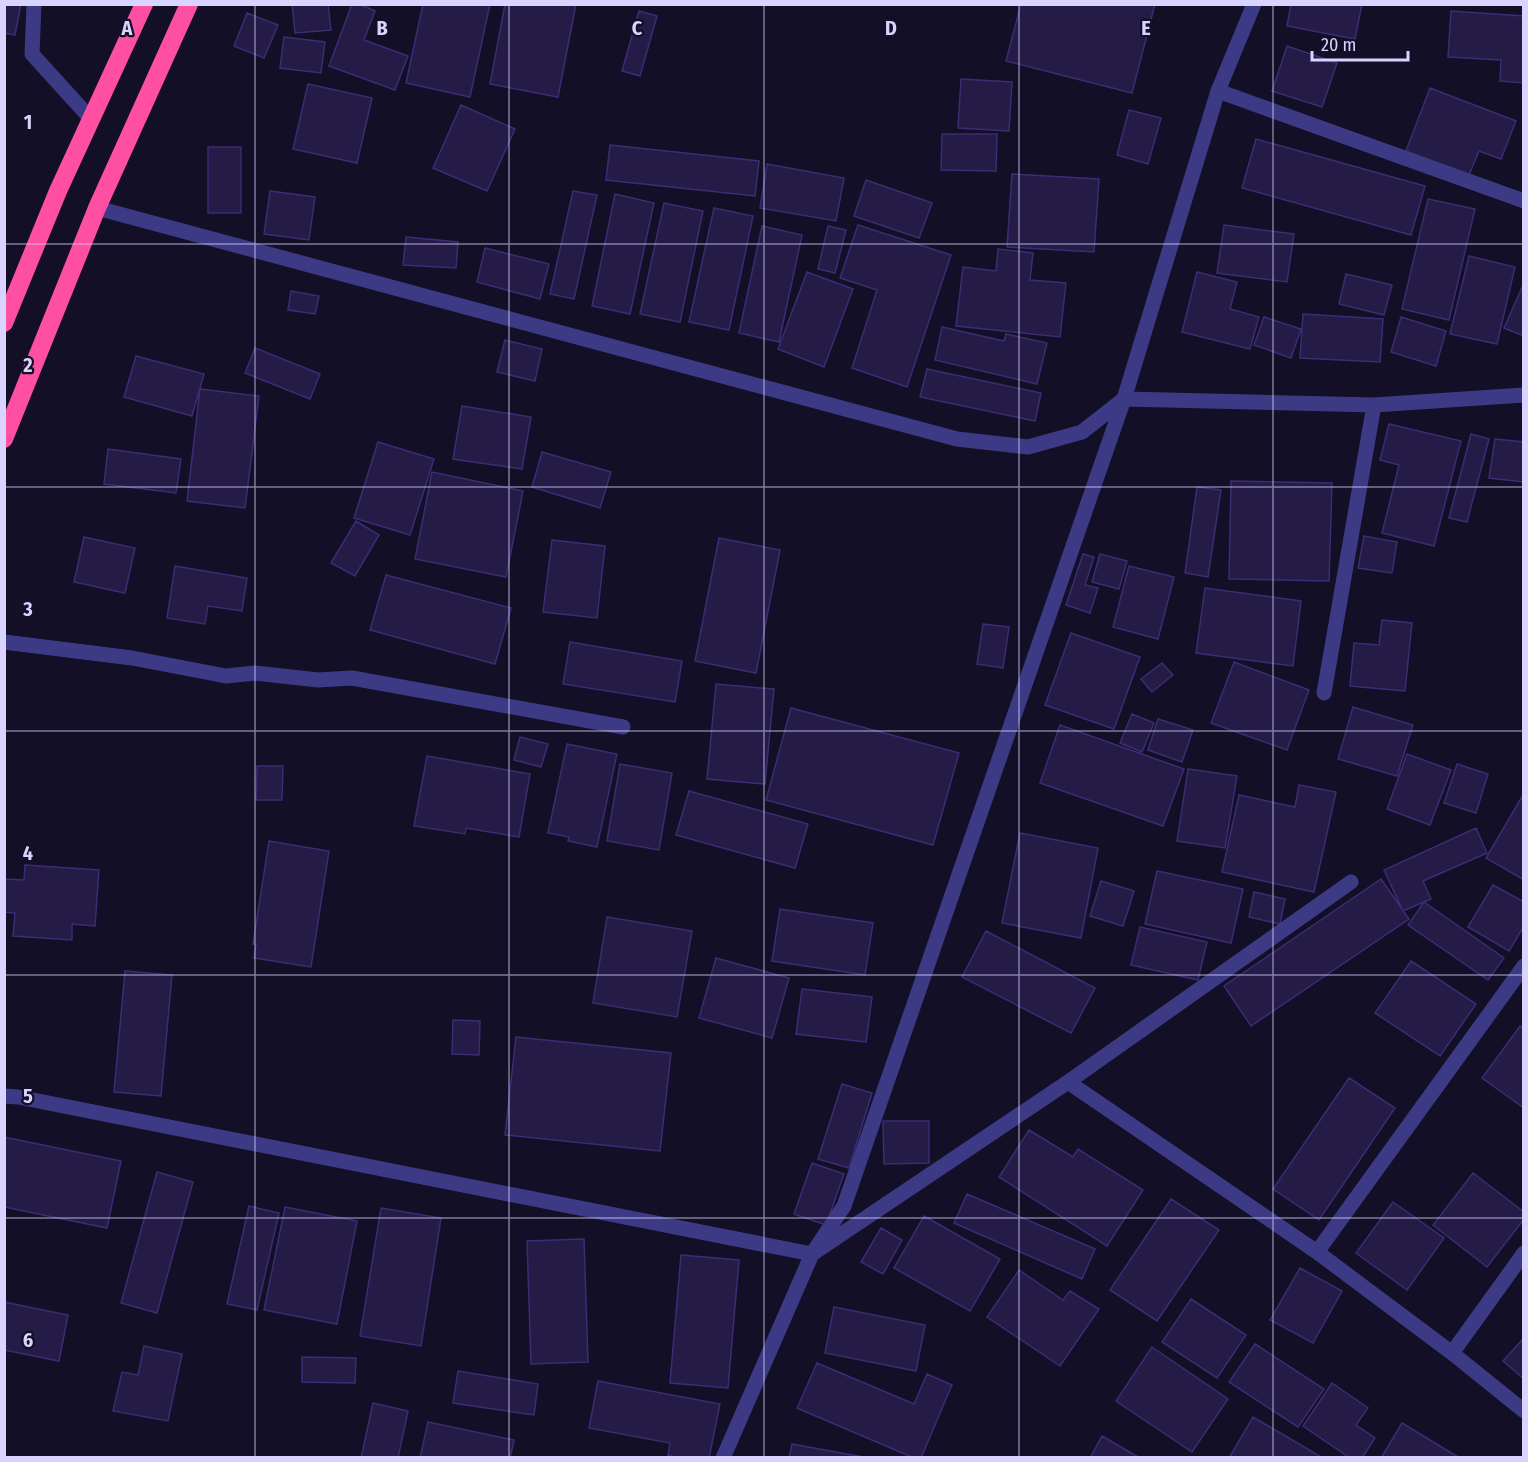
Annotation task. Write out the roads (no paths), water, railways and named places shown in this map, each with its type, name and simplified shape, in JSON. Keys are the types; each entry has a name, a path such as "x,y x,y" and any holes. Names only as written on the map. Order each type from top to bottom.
{"highway":[{"path":"4,323 58,191 144,4"},
{"path":"4,439 97,208 189,4"}],"street":[{"path":"34,4 32,54 91,119"},
{"path":"723,1458 812,1254 844,1206 1124,399 1218,91 1254,4"},
{"path":"1218,91 1524,201"},
{"path":"97,208 957,439 1028,447 1082,432 1124,399 1374,405 1524,394"},
{"path":"1324,693 1374,405"},
{"path":"4,642 132,658 226,676 255,674 318,680 352,678 623,727"},
{"path":"4,1096 812,1254 1068,1082 1351,882"},
{"path":"1317,1252 1524,966"},
{"path":"1068,1082 1317,1252 1452,1353 1524,1411"},
{"path":"1452,1353 1524,1253"}]}
